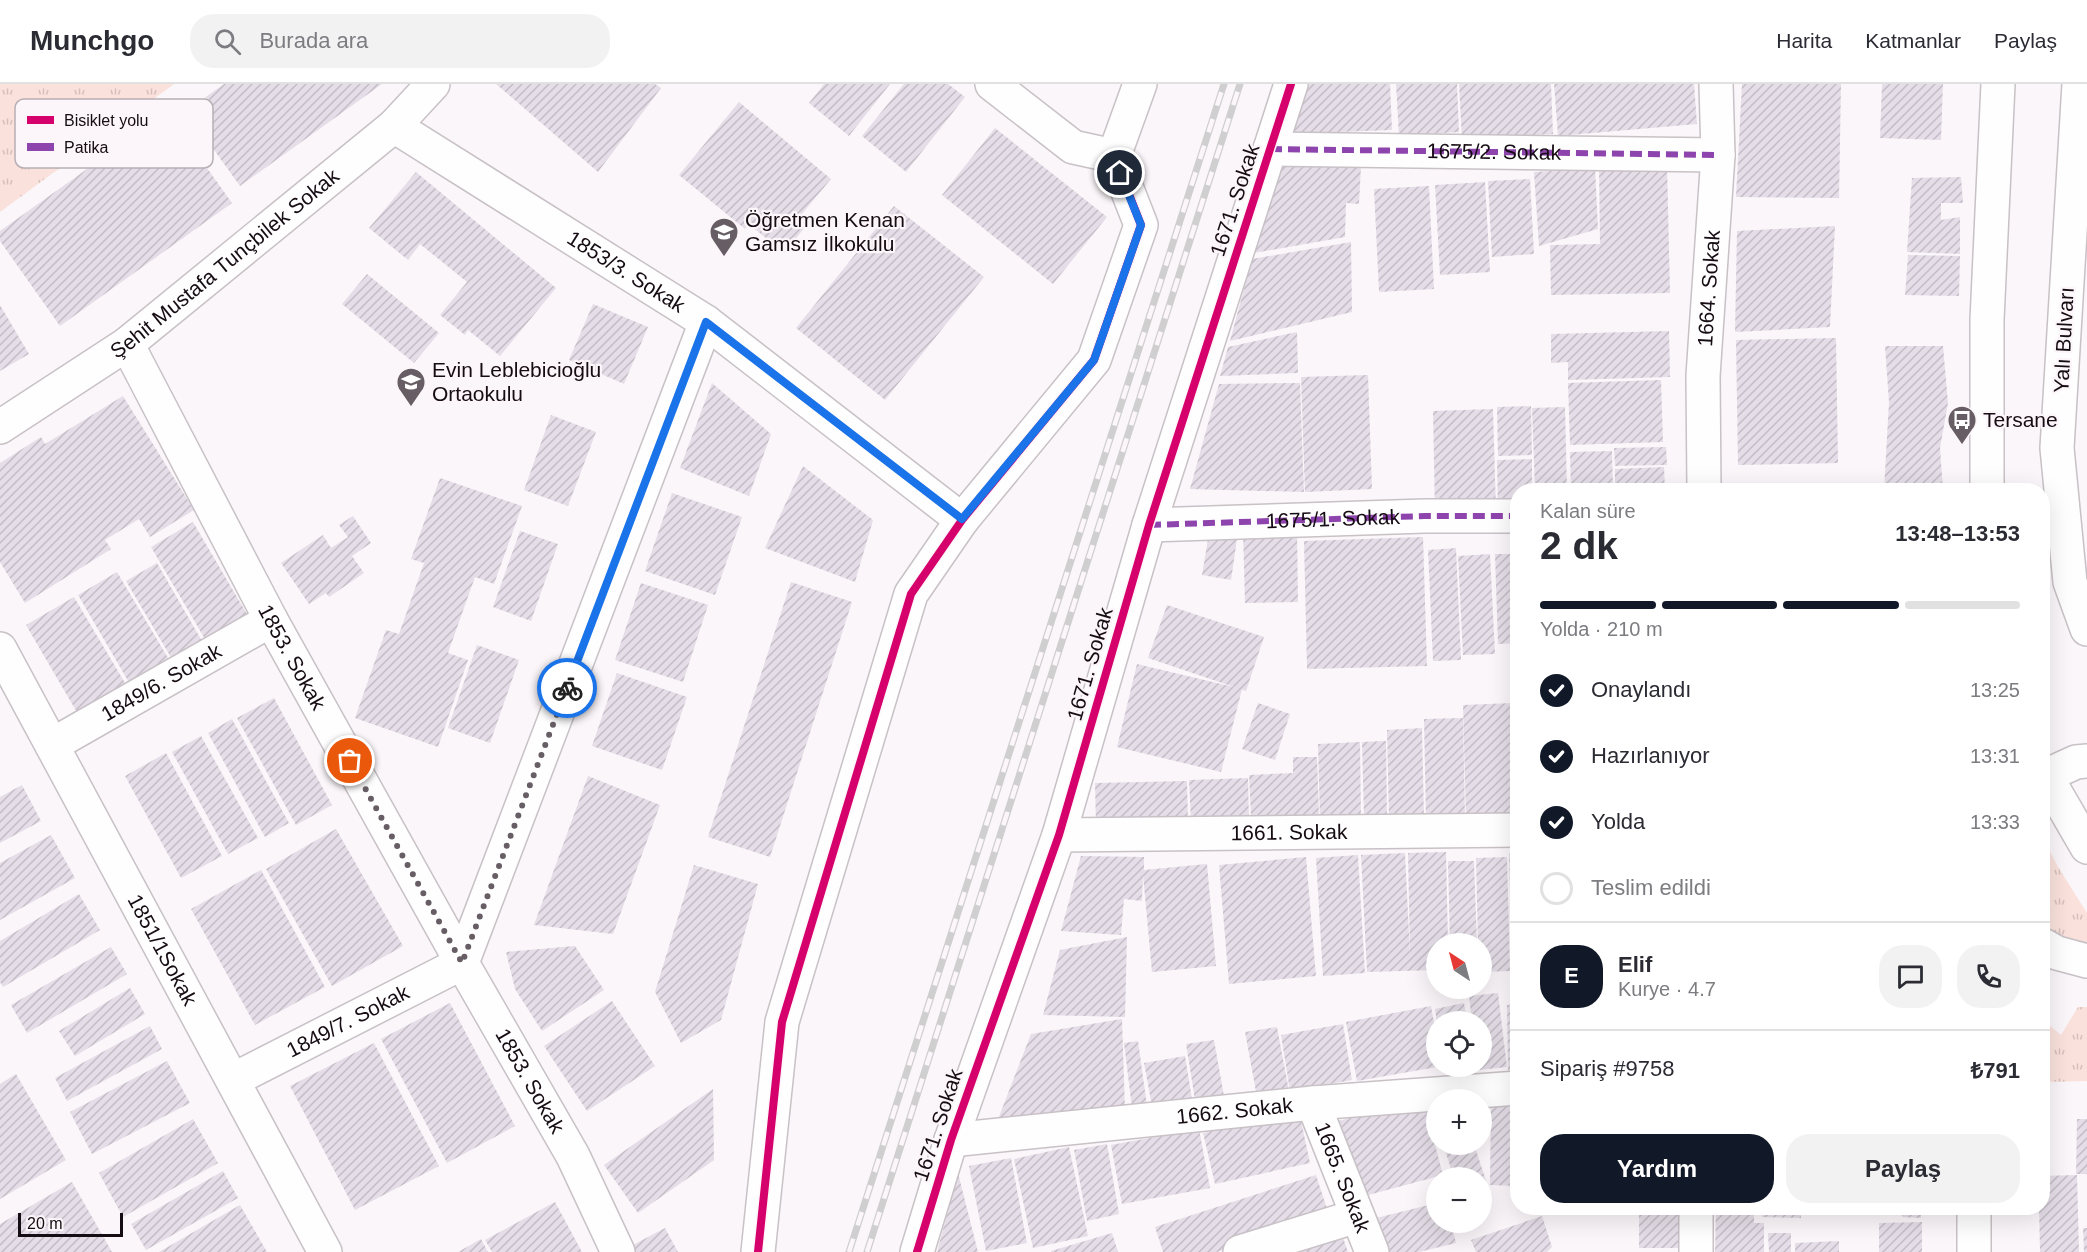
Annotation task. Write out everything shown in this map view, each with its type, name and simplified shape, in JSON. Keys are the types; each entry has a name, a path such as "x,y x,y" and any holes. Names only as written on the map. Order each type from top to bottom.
{"street":[{"name":"Şehit Mustafa Tunçbilek Sokak","path":"0,427 128,344 394,126 433,84"},
{"path":"992,84 1073,147 1114,156"},
{"path":"758,1252 782,1022 911,594 962,519 1094,360 1141,225 1114,156 1140,84"},
{"name":"1671. Sokak","path":"917,1252 951,1140 1059,835 1149,525 1291,84"},
{"name":"1664. Sokak","path":"1704,483 1703,376 1718,155 1716,84"},
{"path":"1987,483 1987,320 1998,84"},
{"name":"Yalı Bulvarı","path":"2079,84 2057,448 2070,582 2087,629"},
{"name":"1853/3. Sokak","path":"394,126 706,322 962,519"},
{"name":"1675/2. Sokak","path":"1270,149 1718,155"},
{"path":"462,963 706,322"},
{"name":"1853. Sokak","path":"128,344 271,620 462,963 573,1156 618,1252"},
{"name":"1675/1. Sokak","path":"1149,525 1425,516 1510,516"},
{"name":"1849/6. Sokak","path":"52,745 271,620"},
{"name":"1851/1Sokak","path":"0,649 325,1252"},
{"path":"2050,772 2076,762 2087,761"},
{"path":"2050,784 2087,848"},
{"name":"1661. Sokak","path":"1059,835 1510,830"},
{"path":"2050,950 2057,954 2087,962"},
{"name":"1849/7. Sokak","path":"233,1080 462,963"},
{"name":"1662. Sokak","path":"951,1140 1313,1103 1510,1089"},
{"name":"1665. Sokak","path":"1313,1103 1372,1252"},
{"path":"1696,1215 1696,1252"},
{"path":"1974,1215 1974,1252"},
{"path":"1240,1252 1357,1216"}],"green space":[{"path":"0,84 174,84 154,99 15,99 15,168 60,168 0,212"},
{"path":"2050,852 2087,913 2087,945 2074,943 2050,930"},
{"path":"2078,1007 2087,1007 2087,1081 2050,1082 2050,1026 2061,1035"}],"building":[{"path":"224,84 382,84 240,186 213,148 213,99 203,99"},
{"path":"496,84 655,84 661,88 598,172"},
{"path":"824,84 890,84 849,136 809,103"},
{"path":"904,84 948,84 965,97 906,172 862,136"},
{"path":"1304,84 1390,84 1392,130 1283,134"},
{"path":"1396,84 1457,84 1459,132 1399,136"},
{"path":"1459,84 1551,84 1553,134 1462,139"},
{"path":"1554,84 1694,84 1697,124 1558,136"},
{"path":"1742,84 1841,84 1839,198 1736,197"},
{"path":"1882,84 1943,84 1941,140 1880,138"},
{"path":"739,102 831,179 801,215 809,222 784,253 749,224 745,229 679,175"},
{"path":"995,128 1107,217 1053,284 942,195"},
{"path":"1278,164 1361,166 1359,204 1346,203 1345,237 1254,253"},
{"path":"1667,164 1670,293 1551,295 1550,245 1600,244 1599,165"},
{"path":"88,168 207,168 232,203 60,326 0,241 0,231"},
{"path":"1595,168 1598,229 1539,246 1534,172"},
{"name":"Evin Leblebicioğlu Ortaokulu","path":"416,172 556,288 500,356 468,330 465,335 440,315 467,282 420,244 408,260 369,228"},
{"path":"1961,177 1963,203 1941,203 1941,220 1960,217 1960,254 1907,252 1912,178"},
{"path":"1530,179 1534,254 1492,257 1488,181"},
{"path":"1485,182 1490,272 1440,275 1435,185"},
{"path":"1429,186 1434,289 1379,292 1374,189"},
{"path":"894,206 984,277 885,400 796,328"},
{"path":"1835,226 1830,327 1735,332 1737,231"},
{"path":"1351,242 1352,312 1230,341 1252,259"},
{"path":"1908,255 1960,256 1959,296 1905,295"},
{"path":"367,274 439,333 414,363 342,304"},
{"path":"593,304 648,327 624,384 569,360"},
{"path":"0,305 29,354 0,371"},
{"path":"1669,331 1670,377 1568,380 1568,362 1551,363 1551,334"},
{"path":"1297,332 1298,373 1220,376 1228,347"},
{"path":"1836,338 1838,463 1738,465 1736,340"},
{"path":"1885,346 1943,346 1948,403 1940,448 1942,483 1884,483 1889,402"},
{"path":"1368,375 1372,489 1305,492 1301,377"},
{"path":"1661,380 1663,442 1570,445 1568,383"},
{"path":"712,383 771,434 749,496 680,468"},
{"path":"1300,383 1304,492 1190,489 1219,384"},
{"path":"123,396 194,510 150,537 139,519 105,540 111,549 25,603 0,562 0,463 41,437 45,444"},
{"path":"1531,406 1532,455 1498,456 1497,407"},
{"path":"1565,407 1567,483 1535,483 1532,408"},
{"path":"1493,409 1496,511 1435,513 1433,411"},
{"path":"551,415 596,432 568,506 524,490"},
{"path":"1666,447 1667,465 1615,466 1614,448"},
{"path":"1612,451 1613,483 1571,483 1570,452"},
{"path":"1532,459 1532,483 1510,483 1510,510 1498,511 1497,460"},
{"path":"803,466 873,520 855,582 765,548"},
{"path":"1664,467 1665,483 1615,483 1615,469"},
{"path":"440,478 522,506 494,584 475,577 448,653 468,660 438,747 355,718 386,630 399,634 424,563 411,559"},
{"path":"672,493 742,517 715,595 645,571"},
{"path":"353,516 371,543 352,556 364,573 329,597 326,593 309,604 281,563 323,535 331,548 348,537 339,525"},
{"path":"193,522 251,621 209,646 151,547"},
{"path":"1210,527 1238,532 1231,580 1202,575"},
{"path":"1297,530 1298,602 1245,603 1243,532"},
{"path":"520,531 558,544 531,621 493,607"},
{"path":"1423,537 1427,666 1307,669 1304,541"},
{"path":"1456,548 1461,660 1433,661 1428,550"},
{"path":"1490,554 1495,654 1463,655 1458,556"},
{"path":"1495,554 1510,554 1510,643 1498,644"},
{"path":"157,563 206,648 176,666 126,581"},
{"path":"117,572 174,668 134,691 78,595"},
{"path":"791,582 852,602 770,857 708,837"},
{"path":"641,583 708,605 683,682 615,660"},
{"path":"74,597 131,693 82,721 26,625"},
{"path":"1167,605 1264,637 1246,691 1148,658"},
{"path":"477,645 519,660 490,743 448,728"},
{"path":"1137,664 1242,689 1221,772 1117,747"},
{"path":"617,673 687,697 662,770 592,746"},
{"path":"274,698 332,805 296,825 237,718"},
{"path":"1258,703 1290,714 1275,760 1242,749"},
{"path":"1510,703 1510,816 1466,817 1463,705"},
{"path":"1463,718 1465,817 1426,818 1424,719"},
{"path":"232,719 289,823 265,837 208,733"},
{"path":"1422,728 1424,817 1389,818 1387,730"},
{"path":"201,736 258,838 228,854 172,752"},
{"path":"1386,741 1387,818 1364,819 1362,742"},
{"path":"1360,742 1361,818 1320,820 1318,744"},
{"path":"166,753 222,856 181,878 125,776"},
{"path":"1293,757 1317,757 1319,816 1251,817 1249,775 1293,773"},
{"path":"588,776 660,805 613,934 534,925"},
{"path":"1248,778 1249,819 1191,821 1189,780"},
{"path":"1187,781 1188,821 1096,824 1095,783"},
{"path":"22,785 41,821 0,843 0,797"},
{"path":"336,829 403,946 332,986 266,869"},
{"path":"51,835 75,878 0,920 0,863"},
{"path":"1446,852 1448,933 1426,933 1426,970 1367,972 1361,855 1405,853 1410,955 1408,853"},
{"path":"1358,855 1365,973 1323,976 1316,858"},
{"path":"1081,856 1144,857 1144,870 1207,864 1216,966 1152,972 1143,875 1142,901 1124,899 1121,935 1061,931"},
{"path":"1306,857 1316,976 1229,984 1219,865"},
{"path":"1507,857 1510,971 1492,972 1492,933 1478,933 1476,858"},
{"path":"1448,861 1474,861 1477,933 1450,933"},
{"path":"694,865 758,884 721,1020 681,1043 655,992"},
{"path":"261,870 325,987 255,1025 191,909"},
{"path":"79,894 100,930 3,987 0,982 0,941"},
{"path":"1127,937 1125,1017 1043,1015 1060,950"},
{"path":"575,946 604,990 542,1031 515,989 506,952"},
{"path":"111,947 127,974 27,1033 11,1005"},
{"path":"130,988 145,1014 75,1056 59,1031"},
{"path":"1498,993 1507,1067 1492,1069 1492,1011 1471,1011 1469,999 1492,999 1492,994"},
{"path":"612,1001 655,1066 587,1111 544,1046"},
{"path":"450,1003 515,1126 447,1163 381,1039"},
{"path":"1464,1003 1465,1011 1435,1011 1435,1009"},
{"path":"1507,1005 1510,1005 1510,1073 1508,1073"},
{"path":"1431,1006 1432,1011 1426,1011 1426,1069 1357,1081 1346,1022"},
{"path":"1122,1019 1125,1109 995,1127 1031,1034"},
{"path":"1343,1024 1352,1080 1290,1091 1281,1035"},
{"path":"150,1026 162,1049 67,1101 55,1078"},
{"path":"1277,1027 1289,1091 1257,1097 1245,1032"},
{"path":"1214,1040 1224,1096 1195,1100 1186,1044"},
{"path":"1138,1041 1147,1106 1132,1108 1124,1043"},
{"path":"374,1043 439,1166 355,1210 290,1086"},
{"path":"1185,1056 1192,1099 1152,1106 1144,1063"},
{"path":"167,1061 190,1103 92,1154 70,1112"},
{"path":"16,1074 66,1160 0,1199 0,1084"},
{"path":"713,1089 714,1160 638,1213 604,1165"},
{"path":"1423,1099 1426,1110 1426,1155 1438,1155 1441,1167 1426,1167 1426,1180 1357,1198 1338,1121"},
{"path":"1492,1102 1510,1102 1510,1186 1492,1185"},
{"path":"1299,1111 1310,1163 1215,1184 1203,1133"},
{"path":"193,1119 218,1163 123,1217 99,1173"},
{"path":"2077,1119 2087,1119 2087,1174 2076,1174"},
{"path":"1199,1129 1210,1188 1122,1204 1111,1145"},
{"path":"1107,1144 1119,1214 1087,1221 1074,1150"},
{"path":"1069,1147 1088,1236 1033,1248 1014,1159"},
{"path":"1447,1155 1478,1155 1481,1167 1450,1167"},
{"path":"1011,1158 1027,1243 986,1251 969,1166"},
{"path":"223,1171 238,1198 146,1250 131,1224"},
{"path":"958,1173 978,1252 937,1252"},
{"path":"1316,1175 1329,1215 1217,1252 1163,1252 1155,1227"},
{"path":"2077,1175 2079,1252 2040,1252 2039,1215 2050,1215 2050,1176"},
{"path":"72,1182 112,1252 0,1252 0,1224"},
{"path":"555,1202 582,1252 492,1252 485,1240"},
{"path":"240,1205 267,1252 159,1252"},
{"path":"1426,1206 1426,1233 1454,1233 1456,1243 1419,1252 1385,1252 1376,1218"},
{"path":"1639,1215 1680,1215 1680,1248 1639,1248"},
{"path":"1716,1215 1754,1215 1754,1223 1764,1223 1764,1252 1715,1252"},
{"path":"1762,1215 1801,1215 1801,1218 1762,1217"},
{"path":"1902,1215 1921,1215 1921,1218 1902,1217"},
{"path":"1542,1216 1552,1247 1547,1252 1476,1252 1471,1240"},
{"path":"1922,1222 1922,1252 1879,1252 1879,1223"},
{"path":"665,1228 678,1252 634,1252 631,1246"},
{"path":"2083,1228 2087,1228 2087,1252 2084,1252"},
{"path":"1340,1229 1348,1252 1269,1252"},
{"path":"1112,1233 1118,1252 1051,1252 1051,1251"},
{"path":"1768,1233 1791,1233 1791,1252 1769,1252"},
{"path":"481,1239 488,1252 458,1252"},
{"path":"1839,1241 1839,1252 1795,1252 1795,1243"}],"railway":[{"path":"849,1252 1224,84"},
{"path":"867,1252 1240,84"}],"marked path":[{"path":"1270,149 1718,155"},
{"path":"1149,525 1425,516 1510,516"}],"cycle path":[{"path":"917,1252 951,1140 1059,835 1149,525 1291,84"},
{"path":"758,1252 782,1022 911,594 962,520 1094,360 1141,225 1114,156"}],"way so far":[{"path":"350,761 462,963 567,688"}],"place":[{"name":"Öğretmen Kenan Gamsız İlkokulu","path":"724,258"},
{"name":"Evin Leblebicioğlu Ortaokulu","path":"411,408"},
{"name":"Tersane","path":"1962,446"}],"route":[{"path":"567,688 706,322 962,519 1094,360 1141,225 1120,173"}]}
